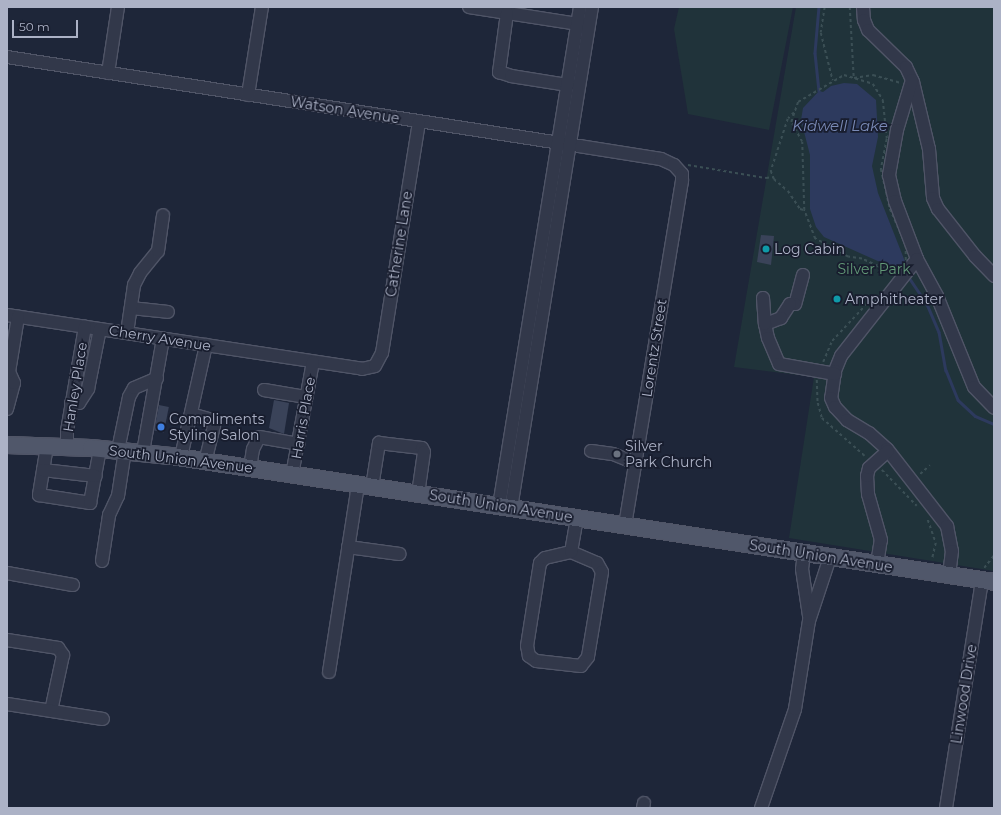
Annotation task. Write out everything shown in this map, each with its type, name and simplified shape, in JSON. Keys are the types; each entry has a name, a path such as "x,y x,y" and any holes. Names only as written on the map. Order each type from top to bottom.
{"main road":[{"name":"South Union Avenue","path":"7,445 143,452 949,575 986,577"}],"street":[{"path":"108,73 118,7"},
{"path":"248,95 262,7"},
{"path":"469,7 583,25"},
{"path":"580,7 583,25"},
{"path":"505,507 564,144 571,86 583,25 592,7"},
{"path":"863,7 864,20 868,30 906,67 912,83 930,149 934,198 938,209 975,256 994,276"},
{"path":"507,13 499,72 511,76 571,86"},
{"name":"Watson Avenue","path":"7,57 564,144 661,160 685,168"},
{"path":"912,83 890,157 889,175 895,201 918,259 937,296 974,387 994,408"},
{"path":"902,114 914,114 922,118"},
{"name":"Catherine Lane","path":"376,366 382,353 419,122"},
{"name":"Lorentz Street","path":"625,526 685,168"},
{"path":"127,333 134,285 140,273 158,251 163,215"},
{"path":"918,259 904,272 841,356 835,374 832,398 835,407 847,420 869,433 888,451 947,526 952,551 949,575"},
{"path":"765,324 780,318 790,304 795,304 803,275"},
{"path":"763,298 765,324 779,364 835,374"},
{"path":"131,308 168,312"},
{"path":"7,409 14,384 9,372 13,316"},
{"name":"Cherry Avenue","path":"13,316 362,369 376,366"},
{"name":"Hanley Place","path":"67,447 67,431 71,403 85,327"},
{"path":"71,403 80,403 88,389 100,329"},
{"path":"143,452 163,339"},
{"path":"181,458 206,345"},
{"name":"Harris Place","path":"292,475 313,362"},
{"path":"102,561 109,515 118,496 121,450 129,397 134,388 157,378"},
{"path":"264,390 306,398"},
{"path":"191,414 212,420 214,426 206,461"},
{"path":"250,468 253,448 259,437 298,444"},
{"path":"329,672 348,547 379,443 423,449 418,494"},
{"path":"47,446 39,495 90,503 100,449"},
{"path":"591,451 613,454 635,463"},
{"path":"877,564 881,540 868,494 866,476 869,468 888,451"},
{"path":"43,470 96,476"},
{"path":"571,552 577,518"},
{"path":"348,547 400,554"},
{"path":"571,552 597,563 602,572 588,657 580,666 536,661 529,656 527,646 540,563 544,558 571,552"},
{"path":"804,553 802,569 809,621"},
{"path":"761,808 795,709 809,621 830,557"},
{"path":"7,573 73,585"},
{"name":"Linwood Drive","path":"946,808 986,577"},
{"path":"7,640 58,648 63,655 51,711"},
{"path":"7,704 103,719"}],"path":[{"path":"825,7 821,33 833,81"},
{"path":"850,7 854,78"},
{"path":"881,169 887,139 883,100 873,84 844,75 798,102 791,122 802,142 804,210 815,239 848,257 862,259 894,274 904,272"},
{"path":"854,78 873,75 912,83"},
{"path":"795,112 788,119 778,145 771,171 773,177 788,191 800,209 804,210"},
{"path":"685,168 766,178 773,177"},
{"path":"911,482 930,465"},
{"path":"986,577 994,555"}],"green space":[{"path":"679,7 793,7 769,130 688,114 674,29"},
{"name":"Silver Park","path":"796,7 994,7 994,571 789,538 814,377 734,367"}],"water":[{"name":"Kidwell Lake","path":"844,83 857,84 876,100 878,137 872,166 878,193 906,264 900,271 824,237 816,227 810,209 810,155 801,120 803,108 819,91 823,92 831,86"}],"building":[{"name":"Log Cabin","path":"761,235 774,236 771,265 757,262"},
{"path":"274,400 289,403 284,434 269,428"},
{"path":"159,405 169,407 164,432 154,431"}],"waterway":[{"path":"819,7 815,53 819,91"},
{"path":"908,276 927,304 939,332 946,370 958,400 975,416 994,424"}],"place":[{"name":"Log Cabin","path":"766,249"},
{"name":"Amphitheater","path":"837,299"},
{"name":"Compliments Styling Salon","path":"161,427"},
{"name":"Silver Park Church","path":"617,454"}]}
